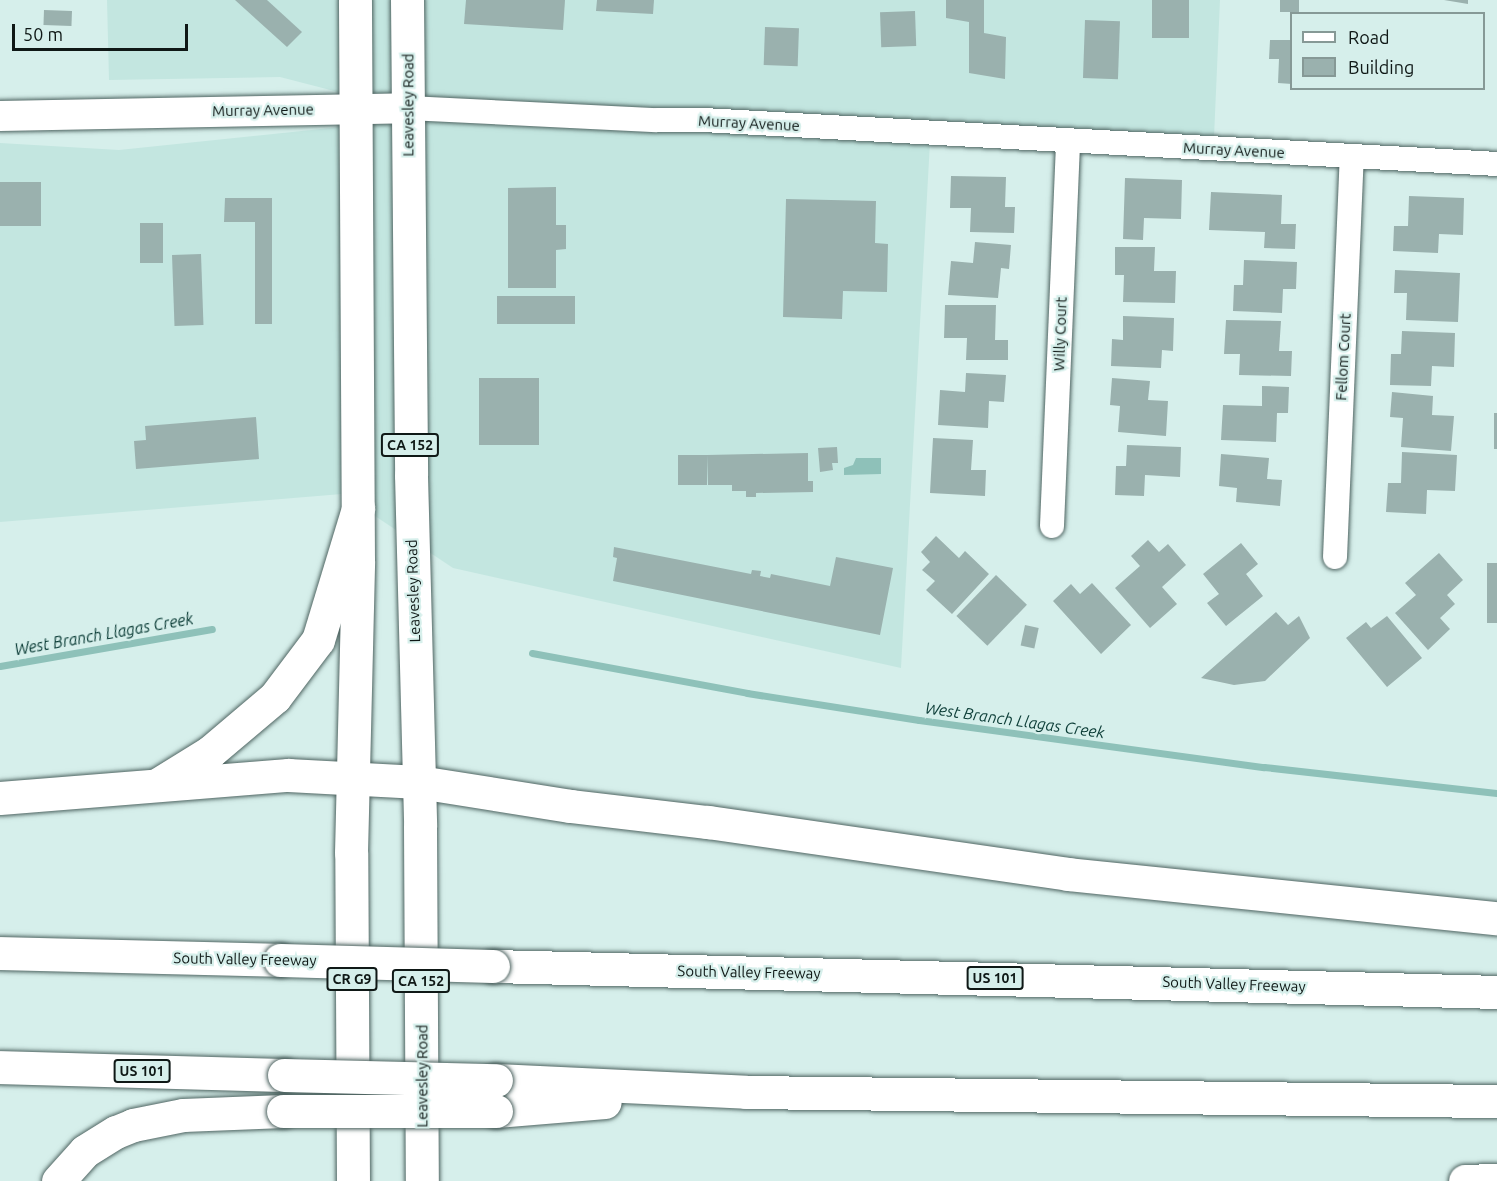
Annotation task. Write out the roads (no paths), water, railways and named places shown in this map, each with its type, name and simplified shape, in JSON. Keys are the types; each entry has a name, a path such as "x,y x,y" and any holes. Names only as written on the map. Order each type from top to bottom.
{"main road":[{"path":"153,787 210,752 275,697 312,649 318,640 358,508 355,0"},
{"name":"Leavesley Road","path":"407,0 411,528 419,782 422,1181"},
{"name":"CR G9","path":"353,1181 352,777 358,508"},
{"path":"0,798 288,775 419,782 571,806 708,822 1068,874 1497,918"},
{"name":"South Valley Freeway","path":"0,953 1497,992"},
{"name":"US 101","path":"0,1067 284,1075 496,1095 746,1092 1497,1101"},
{"path":"58,1181 85,1151 116,1132 133,1125 183,1115 283,1111 496,1095"},
{"path":"1465,1181 1497,1179"}],"street":[{"name":"Murray Avenue","path":"0,116 408,108 657,120 703,120 1497,164"},
{"name":"Willy Court","path":"1052,526 1068,142"},
{"name":"Fellom Court","path":"1335,557 1352,156"}],"waterway":[{"name":"West Branch Llagas Creek","path":"0,666 212,629"},
{"name":"West Branch Llagas Creek","path":"532,653 747,693 919,720 1264,767 1497,793"}]}
